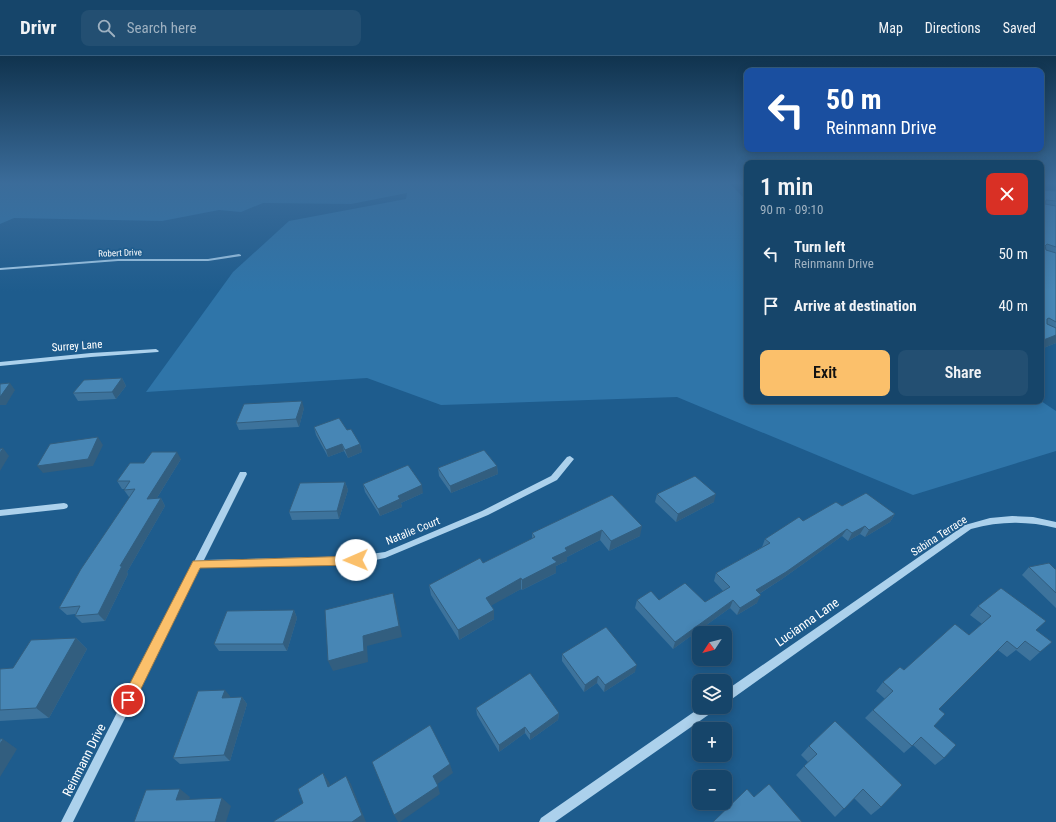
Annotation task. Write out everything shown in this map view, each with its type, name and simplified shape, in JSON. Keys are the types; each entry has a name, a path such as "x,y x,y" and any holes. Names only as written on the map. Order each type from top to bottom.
{"street":[{"name":"Robert Drive","path":"0,269 118,260 208,260 240,255"},
{"name":"Surrey Lane","path":"0,364 91,355 156,351"},
{"name":"Natalie Court","path":"197,564 356,560 385,555 485,513 554,478 570,459"},
{"name":"Reinmann Drive","path":"67,822 243,474"},
{"path":"0,512 64,506"},
{"name":"Sabina Terrace","path":"905,571 968,527 988,520 1013,518 1030,519 1056,525"},
{"name":"Lucianna Lane","path":"732,692 905,571"},
{"path":"545,822 700,714"}],"shaded area":[{"path":"0,220 10,220 0,224"},
{"path":"100,220 168,220 162,221"},
{"path":"296,220 744,220 744,404 1044,403 1056,411 1056,451 913,495 677,397 441,405 367,378 146,392 233,272 289,221"}],"building":[{"path":"1044,220 1056,220 1056,247 1047,244 1045,246 1046,250 1056,253 1056,322 1049,318 1047,319 1047,324 1056,328 1056,335 1044,340"},
{"path":"122,378 112,392 73,393 84,380"},
{"path":"10,383 0,397 0,384"},
{"path":"302,401 296,419 236,423 244,404"},
{"path":"339,418 347,430 351,429 360,444 345,450 342,444 326,450 314,427"},
{"path":"98,437 88,459 37,466 50,444"},
{"path":"484,450 497,466 450,486 438,468"},
{"path":"152,452 177,452 147,499 161,498 120,566 122,566 98,614 75,616 80,606 59,608 81,569 135,489 124,490 130,481 117,481 130,463 144,463"},
{"path":"408,465 422,485 398,496 400,499 378,509 363,484"},
{"path":"695,476 716,494 678,514 657,494"},
{"path":"345,482 337,511 289,512 300,483"},
{"path":"866,493 895,514 869,530 865,526 852,533 847,529 786,572 756,590 761,595 740,608 733,600 697,626 692,626 692,630 675,642 637,600 651,591 659,600 685,583 705,602 730,587 716,573 770,543 765,539 799,517 803,521 836,502 842,506"},
{"path":"612,495 642,526 611,541 602,530 565,548 567,551 552,558 557,562 522,580 521,578 486,598 494,610 458,630 429,585 480,558 483,563 535,537 532,533"},
{"path":"1049,563 1056,569 1056,593 1029,567"},
{"path":"1001,588 1046,621 1036,630 1052,642 1040,652 1025,641 1017,649 1007,641 939,709 945,714 934,726 956,745 944,758 921,737 912,746 873,710 893,691 883,682 900,667 904,670 955,624 969,635 991,616 978,606"},
{"path":"393,593 399,626 363,636 364,651 328,661 325,610"},
{"path":"294,610 283,644 214,644 227,611"},
{"path":"606,627 637,665 605,685 598,676 585,685 562,654"},
{"path":"76,638 36,708 0,710 0,669 13,668 31,640"},
{"path":"530,673 559,713 530,734 525,727 499,745 476,708"},
{"path":"225,690 222,698 242,697 224,755 173,758 198,691"},
{"path":"835,721 902,785 881,807 863,789 844,809 804,766 817,754 809,746"},
{"path":"430,725 450,764 433,776 438,786 394,815 372,762"},
{"path":"323,773 328,787 346,776 362,815 352,822 274,822 303,803 298,789"},
{"path":"769,784 802,822 713,822 725,810 732,810 732,804 747,789 754,797"},
{"path":"180,789 176,800 222,798 215,822 134,822 146,790"}],"route":[{"path":"128,700 197,564 356,560"}]}
